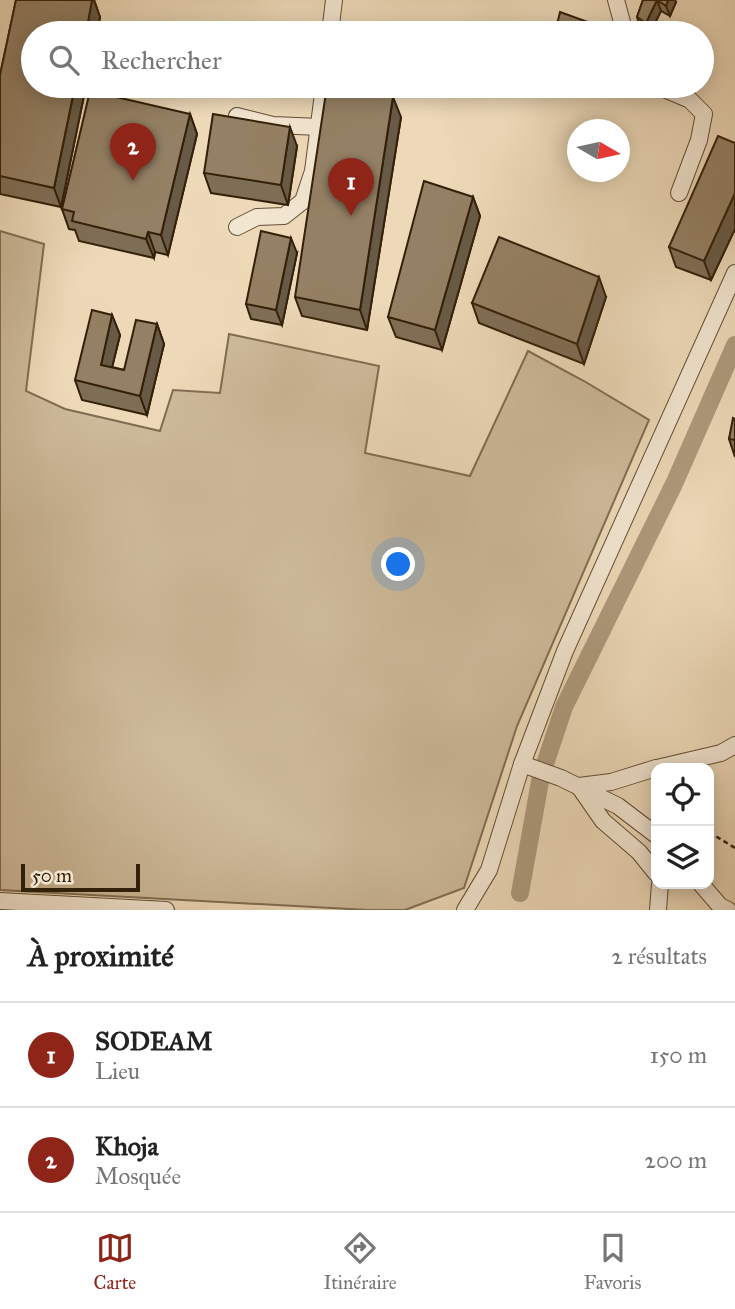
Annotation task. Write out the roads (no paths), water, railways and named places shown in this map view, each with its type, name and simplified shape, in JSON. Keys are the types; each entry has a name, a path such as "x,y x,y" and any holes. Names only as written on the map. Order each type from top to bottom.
{"street":[{"path":"331,21 334,0"},
{"path":"616,0 622,21"},
{"path":"237,227 257,217 284,216 303,201 313,171 323,98"},
{"path":"679,193 699,140 704,114 686,98"},
{"path":"237,116 273,125 320,127"},
{"path":"465,910 489,870 565,651 735,273"},
{"path":"678,763 721,753 735,745"},
{"path":"527,766 561,778 618,806 651,831"},
{"path":"579,786 611,782 651,770"},
{"path":"579,786 603,821 639,852 651,867"},
{"path":"658,910 660,889"},
{"path":"705,889 720,906 728,910"},
{"path":"0,901 166,910"}],"waterway":[{"path":"520,893 541,776 564,707 674,484 735,345"}],"place":[{"name":"Khoja","path":"133,181"},
{"name":"SODEAM","path":"351,216"}]}
